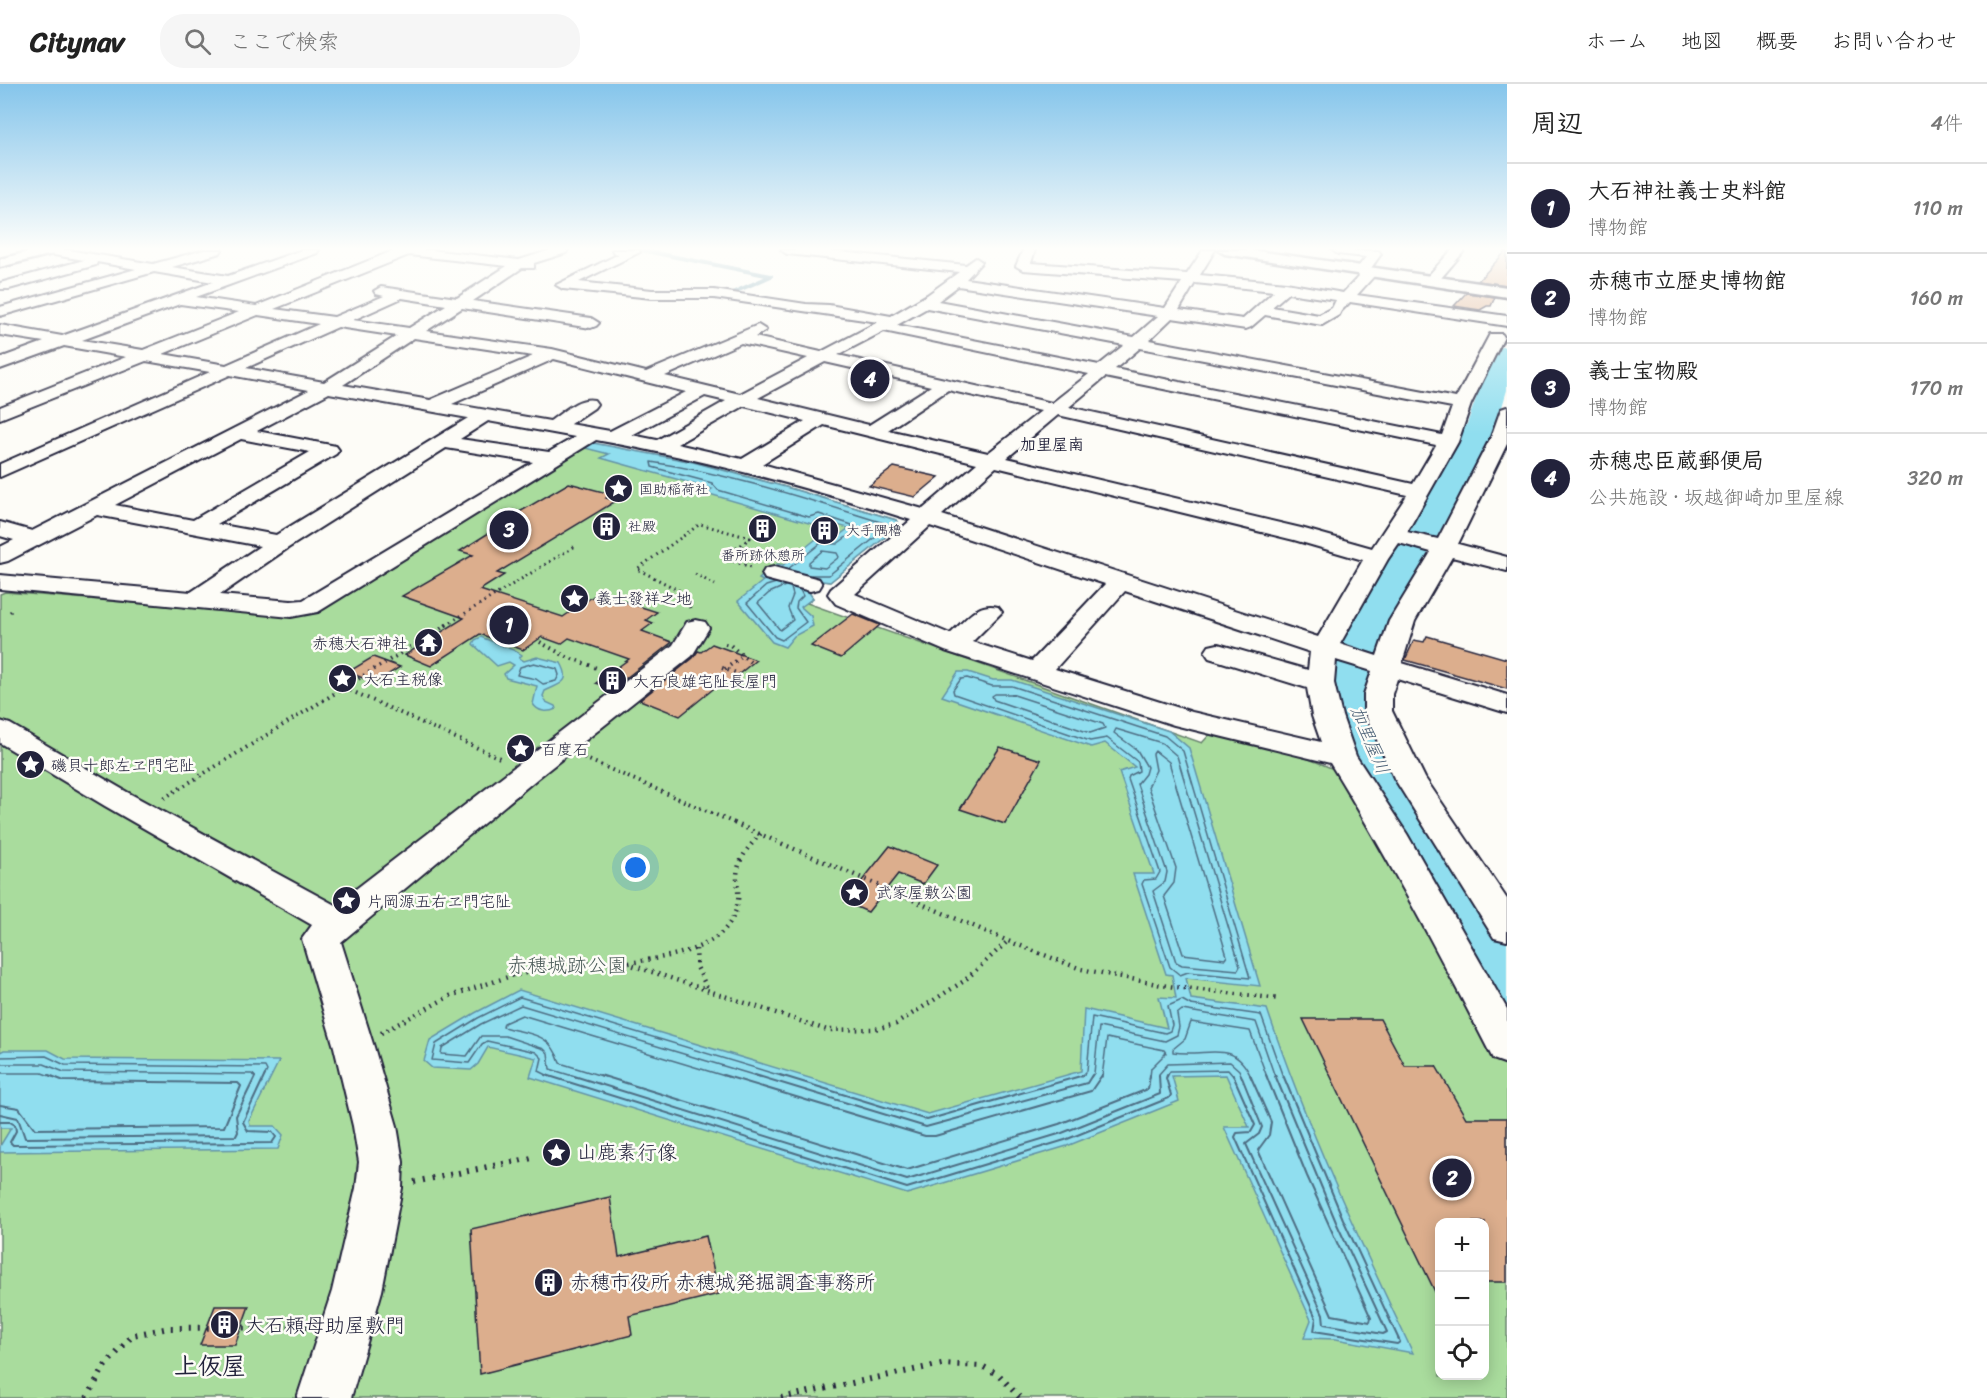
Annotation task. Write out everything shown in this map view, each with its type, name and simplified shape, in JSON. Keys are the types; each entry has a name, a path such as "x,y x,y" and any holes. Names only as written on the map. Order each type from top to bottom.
{"street":[{"path":"0,363 144,311"},
{"path":"0,413 255,311"},
{"path":"267,311 522,348 555,342 648,377 1301,535 1377,556"},
{"path":"0,471 361,311"},
{"path":"0,556 326,388 446,311"},
{"path":"432,406 596,321 527,311"},
{"path":"648,377 799,311"},
{"path":"838,311 1103,371 1452,435 1504,438"},
{"path":"660,446 740,400 909,311"},
{"path":"970,311 1462,404"},
{"path":"1165,311 1246,324 1260,311"},
{"path":"1270,311 1322,320 1334,312 1357,315"},
{"path":"1439,311 1507,322"},
{"path":"1170,312 1137,343 992,460 840,594 845,599 954,645 1037,672 1184,719 1341,756"},
{"path":"1507,322 1490,336 1452,435 1394,535 1377,556 1329,651 1320,683 1326,716 1341,756 1451,941 1507,1047"},
{"path":"0,330 660,446 746,465 929,517 1329,651 1507,704"},
{"path":"739,338 1418,491"},
{"path":"873,431 945,385"},
{"path":"0,582 291,609 309,607 552,459 703,390"},
{"path":"553,427 588,405"},
{"path":"1507,413 1504,438 1445,548 1402,621 1382,667 1378,694 1378,711 1410,778 1507,928"},
{"path":"196,600 280,543 485,416"},
{"path":"746,465 821,419"},
{"path":"196,527 329,450 237,433"},
{"path":"444,442 552,459"},
{"path":"92,507 280,543"},
{"path":"0,529 32,538"},
{"path":"1394,535 1507,564"},
{"path":"764,571 810,584"},
{"path":"1037,672 1121,581"},
{"path":"954,645 989,612"},
{"path":"324,1398 357,1291 379,1188 381,1162 375,1126 354,1047 321,939 337,923 527,771 683,650 696,628"},
{"path":"1218,652 1320,683"},
{"path":"0,730 337,923"}],"path":[{"path":"686,594 637,569 700,524 750,538 724,558 764,571"},
{"path":"140,812 577,544"},
{"path":"695,574 715,585"},
{"path":"540,642 567,657 597,668"},
{"path":"725,644 750,662"},
{"path":"740,674 723,669 743,656"},
{"path":"344,688 527,771"},
{"path":"559,747 1008,941 1081,969 1167,986 1280,999"},
{"path":"354,1047 450,996 511,976 556,965 584,962 628,964 684,953 705,945 724,930 732,917 738,903 739,864 761,833"},
{"path":"628,964 827,1030 876,1029 896,1024 964,981 1008,941"},
{"path":"696,949 697,968 708,990"},
{"path":"379,1188 537,1157"},
{"path":"87,1398 104,1367 133,1335 169,1328 346,1327"},
{"path":"781,1398 942,1364 982,1366 999,1375 1020,1398"}],"green space":[{"name":"赤穂城跡公園","path":"581,447 693,462 896,520 899,526 830,582 814,580 805,587 813,598 807,603 1202,743 1212,732 1295,754 1344,774 1507,1044 1507,1398 0,1398 0,594 5,592 287,616"}],"water":[{"path":"588,442 693,462 896,520 899,526 830,582 814,580 805,587 813,598 801,607 811,616 813,626 794,636 785,647 772,642 738,601 763,581 759,579 762,576 771,579 773,567 777,564 783,565 820,536 833,540 849,528 817,520 812,524 706,493 712,489 601,458 609,454 581,447"},
{"path":"481,637 519,653 522,655 519,658 524,661 537,657 561,663 565,679 559,685 545,691 543,696 546,702 555,706 556,709 543,711 535,707 533,704 537,686 506,678 504,674 514,665 509,662 497,666 473,644"},
{"path":"958,672 968,672 993,680 1012,680 1169,731 1189,748 1260,986 1186,978 1191,999 1267,1009 1317,1140 1413,1353 1336,1339 1304,1338 1311,1320 1224,1127 1249,1127 1226,1075 1172,1076 1179,1101 1067,1146 907,1194 530,1077 536,1058 488,1047 478,1064 471,1070 432,1068 424,1061 430,1040 519,990 928,1114 1081,1071 1084,1009 1167,1028 1159,997 1176,998 1172,975 1166,974 1133,874 1154,874 1119,772 1135,767 1105,743 1091,747 942,696"},
{"path":"4,1050 48,1050 65,1059 279,1061 249,1121 250,1126 275,1126 283,1135 278,1149 0,1152 0,1146 11,1128 0,1128 0,1052"}],"building":[{"path":"894,467 939,477 915,497 869,486"},
{"path":"569,483 611,494 606,498 616,501 497,573 504,575 480,590 563,617 598,593 657,612 646,620 653,623 642,631 672,642 612,689 596,683 629,659 569,638 561,644 542,637 523,650 480,634 431,666 405,655 464,618 402,596 473,555 460,551"},
{"path":"853,614 880,625 841,658 811,646"},
{"path":"1427,636 1507,659 1507,689 1405,660 1414,640 1424,642"},
{"path":"712,644 756,660 728,683 723,681 680,716 640,700 693,658 698,651 701,652"},
{"path":"373,657 400,667 375,683 348,672"},
{"path":"1000,747 1041,760 1005,824 960,809"},
{"path":"890,846 937,865 923,884 898,874 868,912 845,902"},
{"path":"1303,1019 1380,1019 1405,1066 1436,1066 1466,1118 1507,1118 1507,1282 1489,1282 1489,1218 1435,1218 1435,1292"},
{"name":"赤穂市役所 赤穂城発掘調査事務所","path":"610,1197 619,1257 706,1236 719,1294 629,1316 632,1335 480,1374 471,1229"},
{"name":"大石頼母助屋敷門","path":"215,1306 249,1306 235,1345 200,1345"}],"waterway":[{"name":"加里屋川","path":"1507,354 1503,359 1482,424 1360,642 1351,693 1368,744 1400,805 1507,986"}],"place":[{"name":"赤穂忠臣蔵郵便局","path":"870,379"},
{"name":"国助稲荷社","path":"618,489"},
{"name":"社殿","path":"607,526"},
{"name":"番所跡休憩所","path":"763,528"},
{"name":"義士宝物殿","path":"509,530"},
{"name":"大手隅櫓","path":"825,530"},
{"name":"義士發祥之地","path":"575,598"},
{"name":"大石神社義士史料館","path":"509,625"},
{"name":"赤穂大石神社","path":"429,643"},
{"name":"大石主税像","path":"342,679"},
{"name":"大石良雄宅阯長屋門","path":"612,681"},
{"name":"百度石","path":"520,749"},
{"name":"磯貝十郎左ヱ門宅阯","path":"30,765"},
{"name":"武家屋敷公園","path":"855,892"},
{"name":"片岡源五右ヱ門宅阯","path":"346,901"},
{"name":"山鹿素行像","path":"556,1152"},
{"name":"赤穂市立歴史博物館","path":"1452,1178"},
{"name":"赤穂市役所 赤穂城発掘調査事務所","path":"549,1282"},
{"name":"大石頼母助屋敷門","path":"224,1325"}],"district":[{"name":"加里屋南","path":"1052,444"},
{"name":"上仮屋","path":"210,1366"}]}
